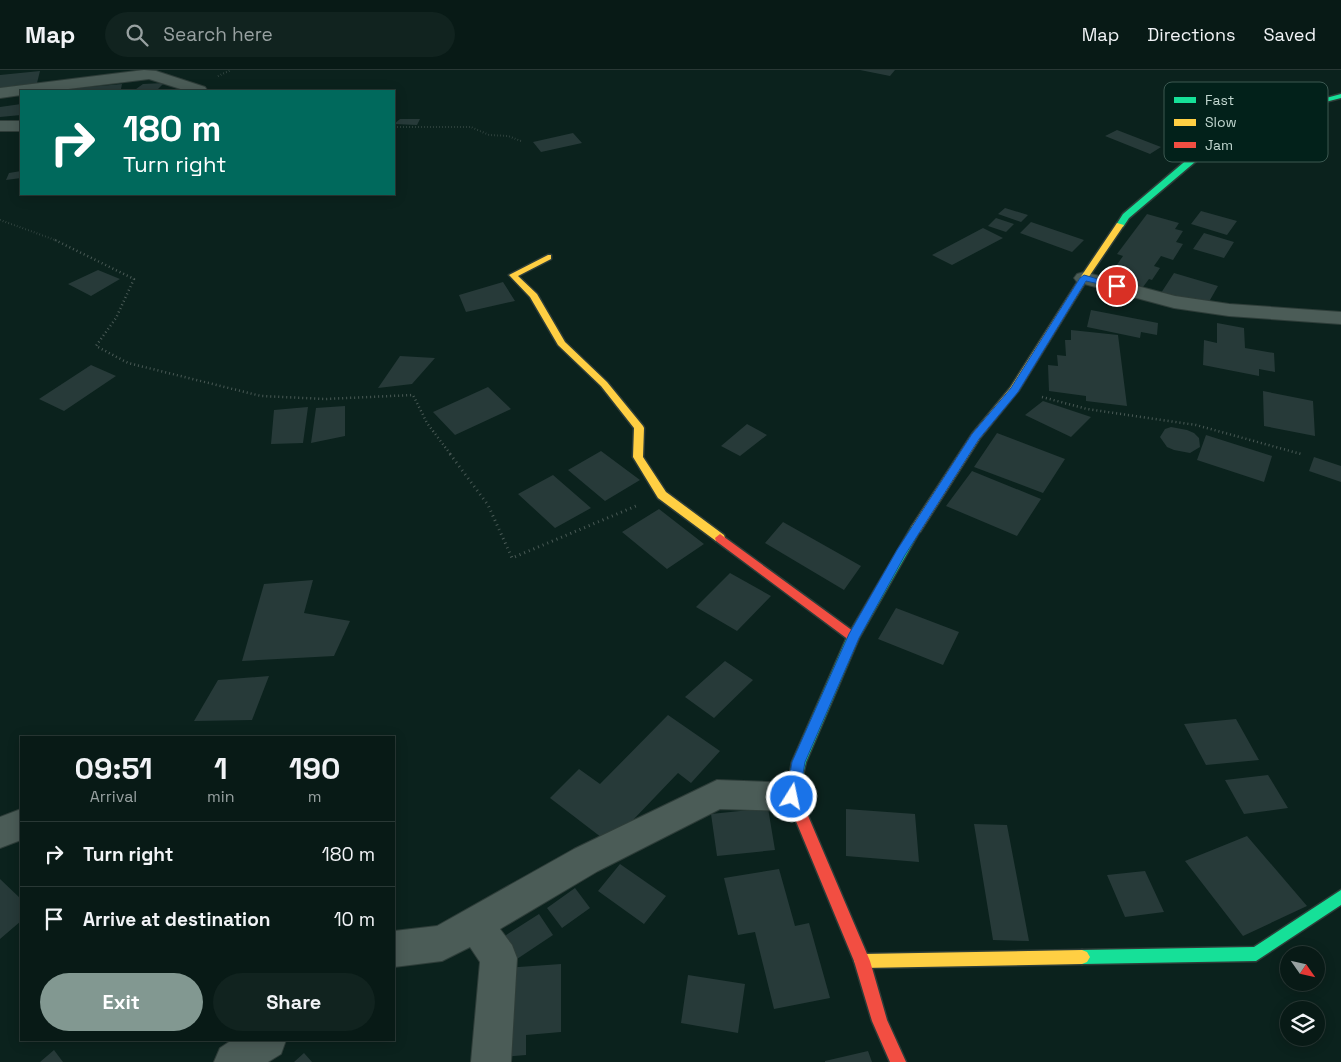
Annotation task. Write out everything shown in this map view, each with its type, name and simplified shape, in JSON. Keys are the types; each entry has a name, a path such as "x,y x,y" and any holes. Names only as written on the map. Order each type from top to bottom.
{"main road":[{"path":"1328,100 1341,96"},
{"path":"898,1062 880,1021 862,961 792,797 799,762 853,637 901,553 976,436 1014,390 1084,278 1126,216 1190,162"},
{"path":"548,257 513,275 534,296 561,343 604,384 639,428 638,457 662,495 853,637"},
{"path":"862,961 1256,954 1341,897"}],"street":[{"path":"24,90 150,74 199,90"},
{"path":"0,93 20,90"},
{"path":"0,126 20,126"},
{"path":"1084,278 1174,302 1229,310 1341,318"},
{"path":"395,949 442,942 586,860 717,794 792,797"},
{"path":"0,833 20,824"},
{"path":"475,923 499,958 491,1062"},
{"path":"234,1062 266,1041"}],"path":[{"path":"395,127 471,127 489,135 508,136 521,141"},
{"path":"0,220 29,228 97,258 134,279 116,318 96,346 128,363 261,396 325,399 414,395 427,423 488,505 512,558 662,495"},
{"path":"1014,390 1087,409 1196,425 1301,454"}],"building":[{"path":"860,70 895,70 890,76"},
{"path":"40,71 36,87 0,91 0,75"},
{"path":"164,83 158,89 136,89 143,84"},
{"path":"122,84 121,89 55,90"},
{"path":"20,104 20,115 0,117 0,107"},
{"path":"400,119 420,119 417,125 395,123"},
{"path":"1117,130 1161,147 1150,154 1105,136"},
{"path":"573,133 582,143 541,152 533,142"},
{"path":"20,171 20,178 6,180 9,173"},
{"path":"1005,208 1028,215 1021,222 998,214"},
{"path":"1201,211 1237,221 1227,235 1191,224"},
{"path":"1147,214 1179,223 1175,229 1183,231 1176,242 1183,244 1173,260 1161,256 1154,266 1160,268 1152,280 1149,279 1143,287 1109,276 1123,256 1117,254"},
{"path":"996,218 1014,224 1006,232 988,226"},
{"path":"1031,222 1084,240 1072,252 1020,233"},
{"path":"983,228 1003,238 952,265 932,255"},
{"path":"1204,233 1234,242 1224,258 1193,249"},
{"path":"98,270 120,279 91,296 68,284"},
{"path":"1174,273 1218,286 1206,307 1161,293"},
{"path":"503,282 515,301 466,312 459,295"},
{"path":"1091,310 1158,323 1157,335 1141,332 1140,338 1087,327"},
{"path":"1217,323 1244,328 1245,348 1274,353 1275,372 1259,369 1259,376 1203,365 1204,340 1217,343"},
{"path":"1071,330 1118,335 1127,406 1086,401 1086,396 1049,391 1048,365 1058,366 1057,355 1066,356 1065,340 1071,340"},
{"path":"400,356 435,358 412,384 378,388"},
{"path":"91,365 116,376 64,411 39,399"},
{"path":"488,387 511,409 455,435 433,412"},
{"path":"1263,391 1313,401 1315,436 1264,426"},
{"path":"1043,401 1091,417 1071,437 1025,415"},
{"path":"345,406 345,436 311,443 316,408"},
{"path":"308,407 303,443 271,444 274,410"},
{"path":"747,424 767,435 740,456 721,446"},
{"path":"1171,427 1194,433 1199,438 1200,447 1190,453 1167,447 1160,437 1165,429"},
{"path":"997,433 1065,459 1043,493 974,467"},
{"path":"1206,435 1272,456 1264,482 1197,460"},
{"path":"601,451 640,480 605,501 568,470"},
{"path":"1314,457 1341,466 1341,482 1309,471"},
{"path":"972,471 1041,499 1017,536 946,506"},
{"path":"553,475 591,508 555,528 518,494"},
{"path":"659,509 704,544 667,569 622,532"},
{"path":"783,522 861,566 844,590 765,543"},
{"path":"730,573 771,596 737,631 696,607"},
{"path":"313,580 304,613 350,621 334,656 242,661 264,584"},
{"path":"896,608 959,632 943,665 878,639"},
{"path":"725,661 753,680 714,718 685,697"},
{"path":"269,676 252,720 194,721 218,680"},
{"path":"668,715 720,751 691,783 678,773 610,844 550,798 579,769 600,784"},
{"path":"1236,719 1259,760 1206,765 1184,724"},
{"path":"1268,775 1288,808 1244,814 1225,780"},
{"path":"768,808 775,850 717,856 711,814"},
{"path":"846,809 915,814 919,862 846,856"},
{"path":"974,824 1007,825 1029,941 993,940"},
{"path":"1247,836 1307,906 1243,936 1185,861"},
{"path":"620,864 666,896 644,924 598,891"},
{"path":"779,869 795,926 809,923 830,998 774,1009 755,932 738,935 724,878"},
{"path":"1145,871 1164,912 1125,917 1107,875"},
{"path":"0,879 20,898 20,922 0,939"},
{"path":"575,888 590,908 562,928 547,908"},
{"path":"539,914 553,935 514,961 500,939"},
{"path":"561,964 561,1032 526,1035 526,1055 502,1057 505,968"},
{"path":"688,975 745,984 738,1033 681,1023"},
{"path":"54,1050 63,1062 40,1062"},
{"path":"868,1051 872,1062 825,1062 825,1061"},
{"path":"304,1053 312,1062 294,1062"}],"traffic: fast":[{"path":"1328,99 1341,96"},
{"path":"1120,225 1126,216 1190,162"},
{"path":"795,783 799,762 853,637 916,529"},
{"path":"1082,957 1256,954 1341,897"}],"traffic: slow":[{"path":"916,529 976,436 1014,390 1084,278 1120,225"},
{"path":"548,257 513,275 534,296 561,343 604,384 639,428 638,457 662,495 720,538"},
{"path":"862,961 1082,957"}],"traffic: jam":[{"path":"720,538 853,637"},
{"path":"795,783 793,797 862,961 880,1021 898,1062"}],"route":[{"path":"792,797 799,762 853,637 901,553 976,436 1014,390 1084,278 1117,286"}]}
